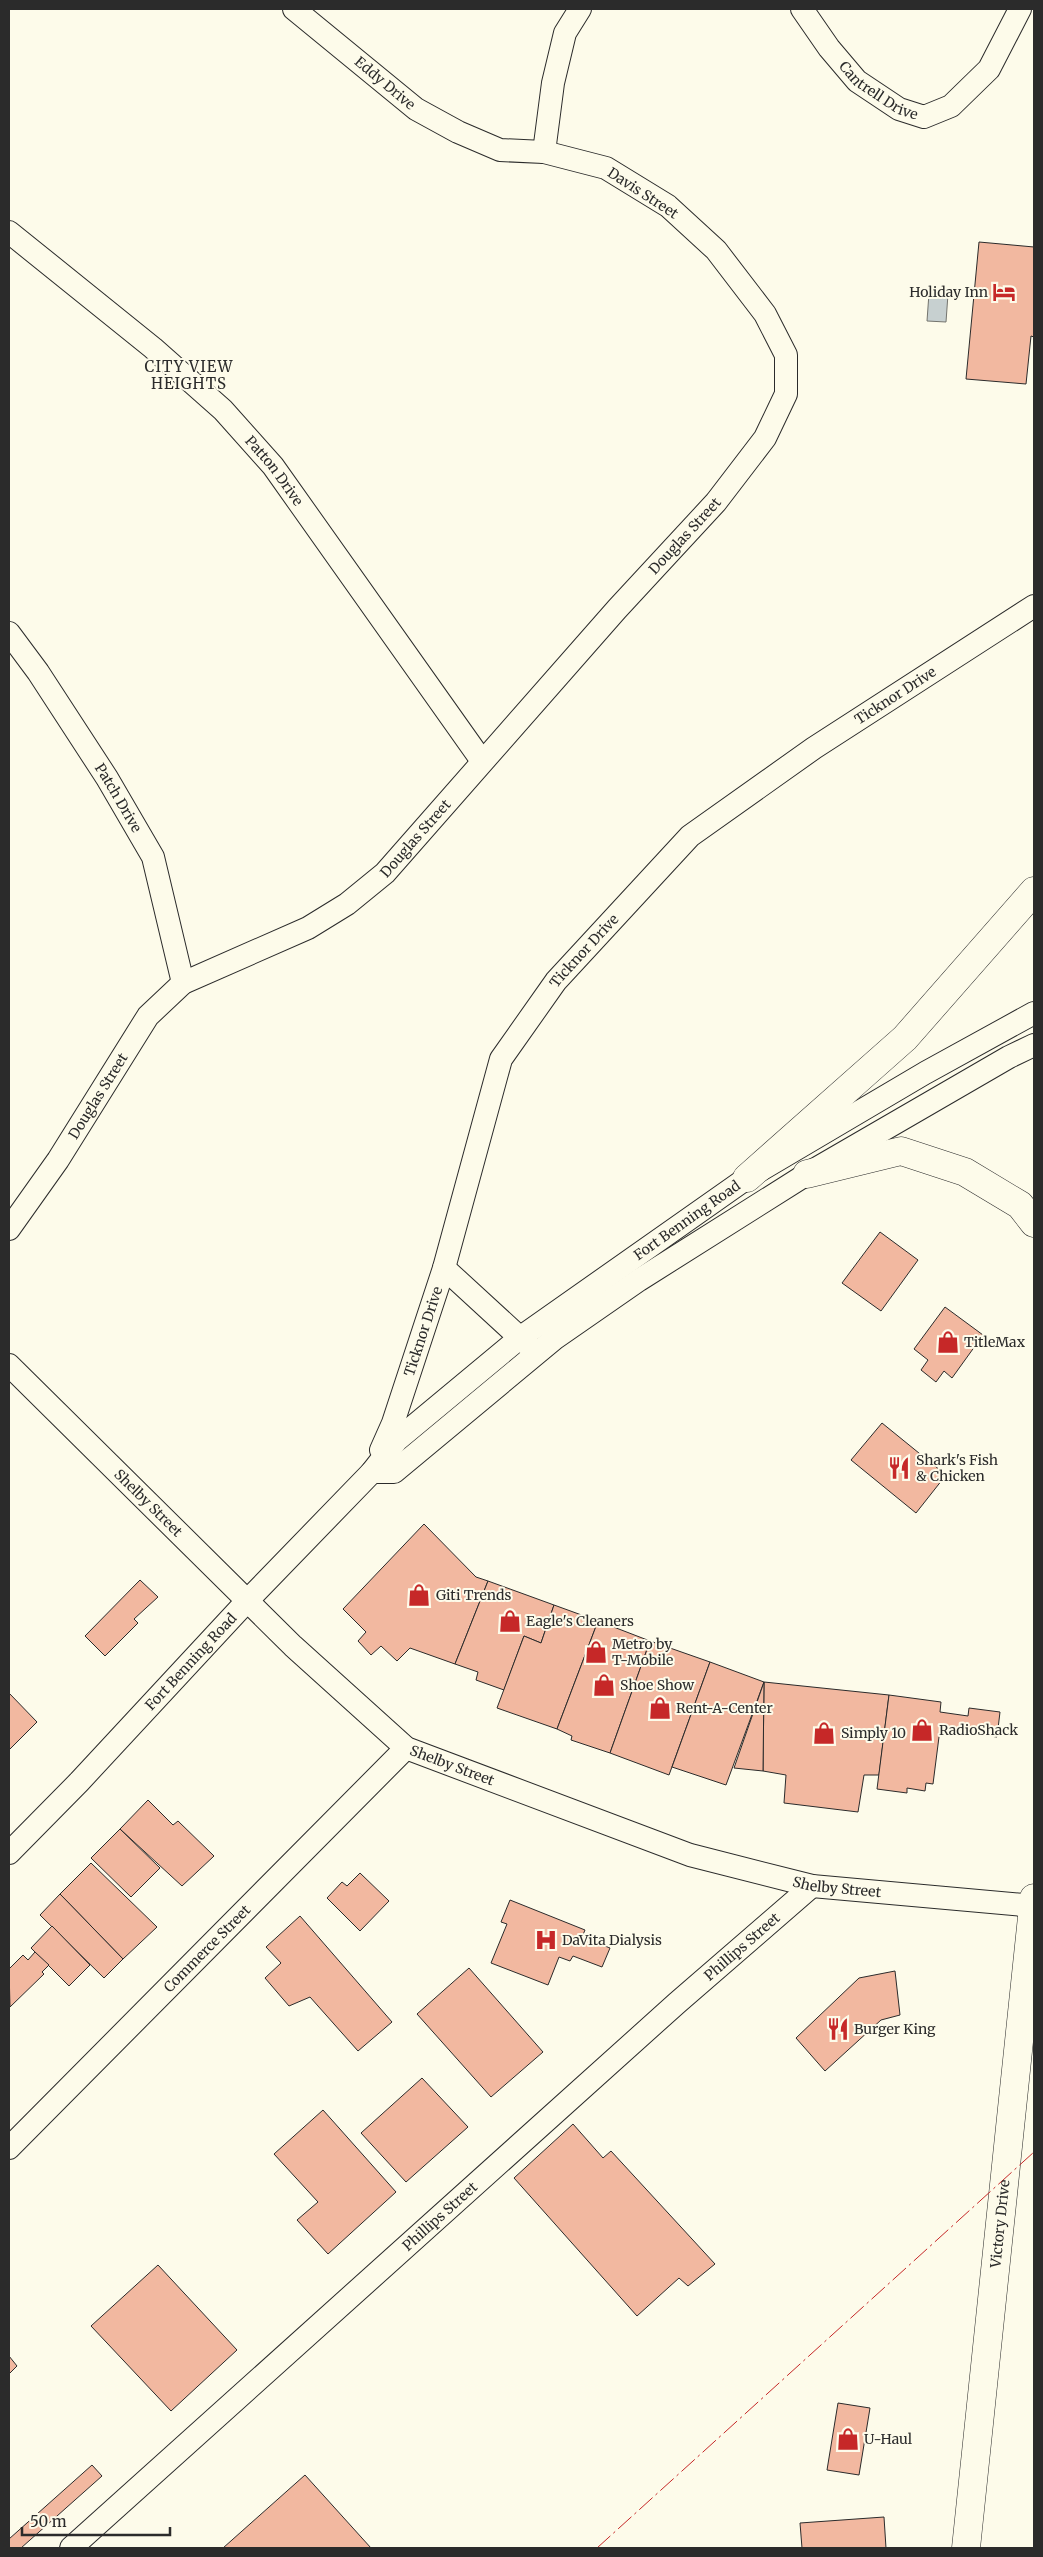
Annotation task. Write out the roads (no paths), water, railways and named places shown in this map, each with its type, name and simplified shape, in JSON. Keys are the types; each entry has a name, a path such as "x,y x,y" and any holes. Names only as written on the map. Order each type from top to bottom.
{"highway":[{"path":"747,1178 905,1038 1034,891"},
{"path":"806,1174 901,1151 965,1172 1020,1205 1034,1223"},
{"name":"Victory Drive","path":"966,2548 1034,1903"}],"street":[{"name":"Eddy Drive","path":"294,9 416,109 458,132 500,150 544,152"},
{"path":"544,152 553,84 565,33 580,9"},
{"name":"Cantrell Drive","path":"802,9 829,48 858,81 899,109 924,117 951,106 989,69 1020,9"},
{"name":"Davis Street","path":"544,152 606,168 668,206 716,250 765,314 786,355 786,394"},
{"name":"Patton Drive","path":"9,232 153,348 223,410 272,466 482,761"},
{"name":"Douglas Street","path":"9,1229 58,1160 148,1016 183,983 308,928 347,904 385,873 482,761 716,502 765,438 786,394"},
{"name":"Ticknor Drive","path":"372,1472 393,1422 444,1268 501,1059 556,981 690,836 814,748 1034,606"},
{"name":"Patch Drive","path":"9,633 107,778 153,857 183,983"},
{"name":"Fort Benning Road","path":"9,1853 79,1782 248,1600 372,1472 397,1440 521,1337 747,1178 925,1073 1034,1013"},
{"name":"Fort Benning Road","path":"372,1472 394,1472 554,1339 639,1280 806,1174 1009,1057 1034,1045"},
{"path":"444,1268 521,1337 536,1354"},
{"name":"Shelby Street","path":"9,1365 293,1646 406,1748 690,1855 812,1886 1034,1903"},
{"name":"Commerce Street","path":"9,2148 406,1748"},
{"name":"Phillips Street","path":"71,2548 677,2003 812,1886"}],"place":[{"name":"Holiday Inn","path":"1004,292"},
{"name":"TitleMax","path":"948,1342"},
{"name":"Shark's Fish & Chicken","path":"899,1468"},
{"name":"Giti Trends","path":"419,1595"},
{"name":"Eagle's Cleaners","path":"510,1621"},
{"name":"Metro by T-Mobile","path":"596,1652"},
{"name":"Shoe Show","path":"604,1685"},
{"name":"Rent-A-Center","path":"660,1708"},
{"name":"RadioShack","path":"922,1730"},
{"name":"Simply 10","path":"824,1733"},
{"name":"DaVita Dialysis","path":"546,1940"},
{"name":"Burger King","path":"838,2029"},
{"name":"U-Haul","path":"848,2439"}],"district":[{"name":"CITY VIEW HEIGHTS","path":"189,376"}]}
